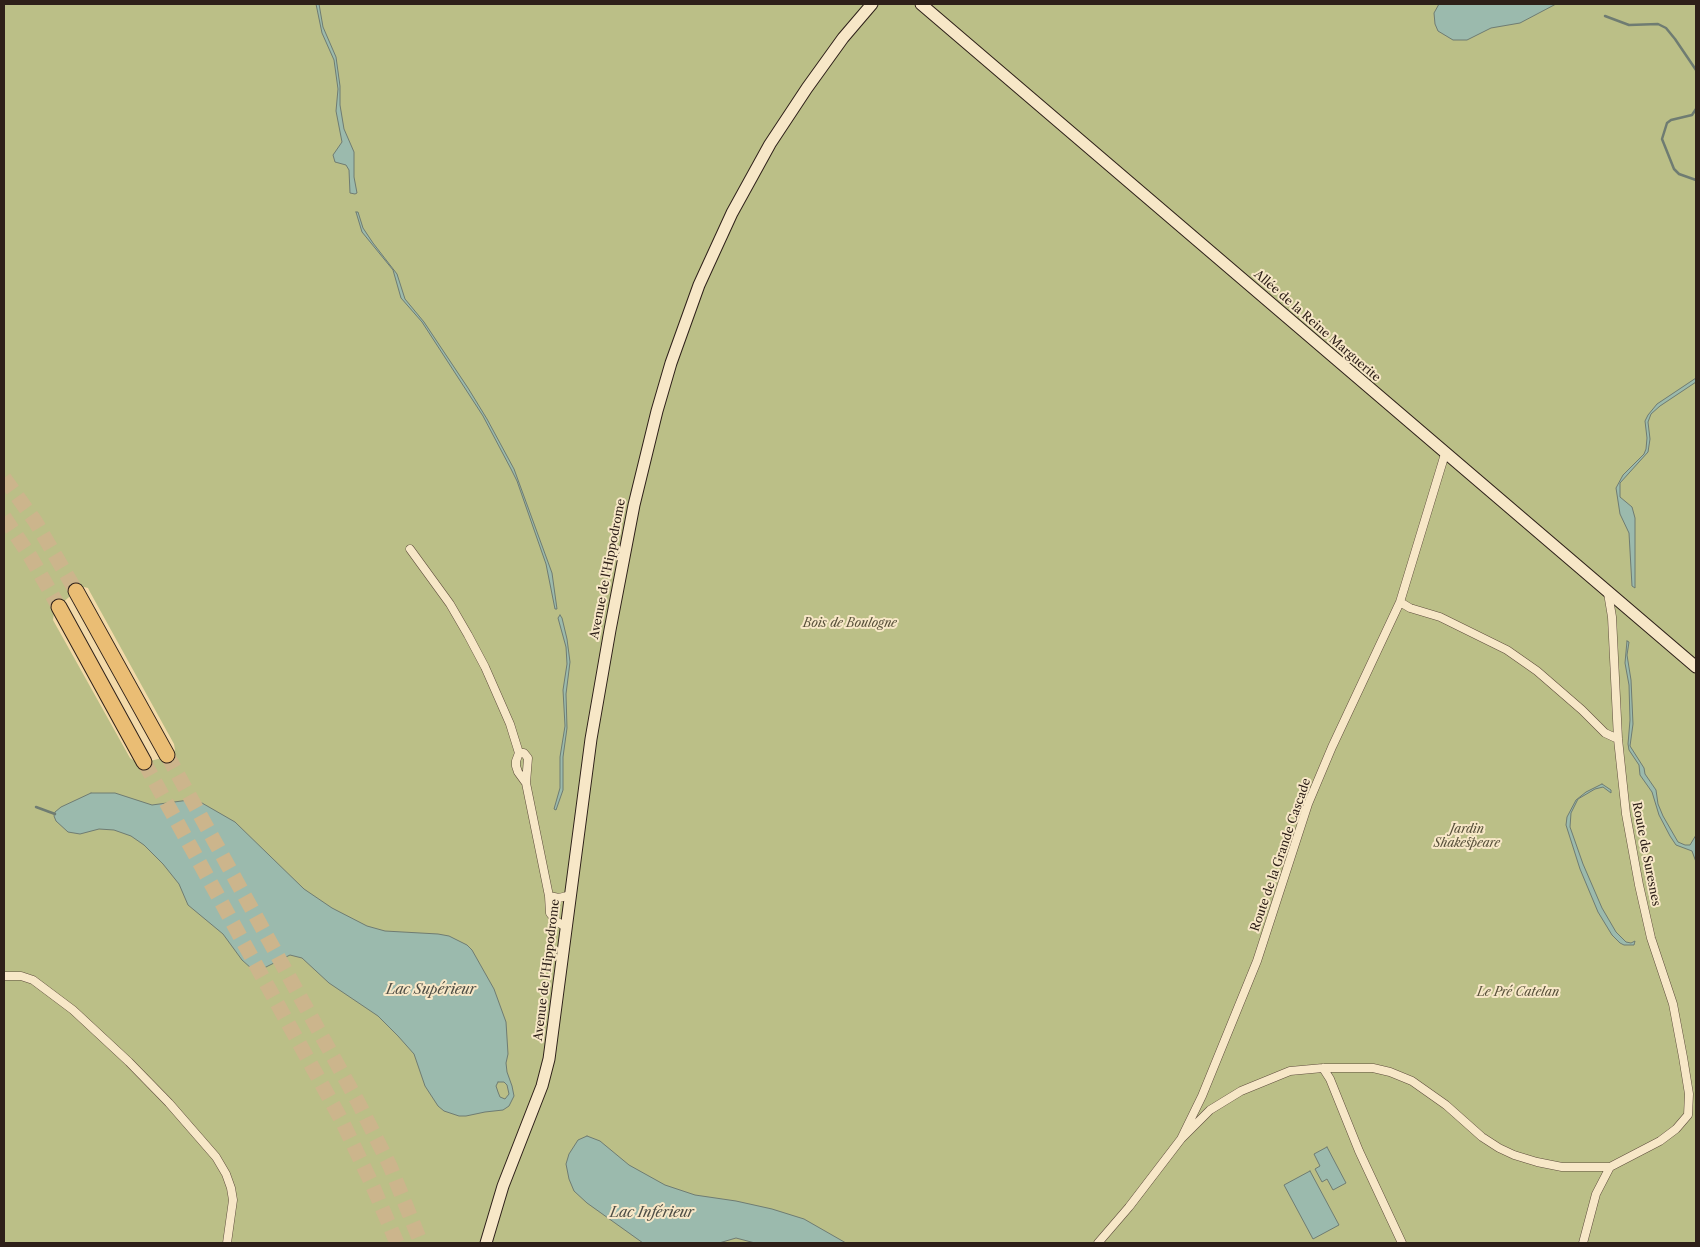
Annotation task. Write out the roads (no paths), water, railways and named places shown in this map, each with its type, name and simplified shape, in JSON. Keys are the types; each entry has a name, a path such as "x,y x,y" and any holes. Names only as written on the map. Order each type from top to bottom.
{"highway":[{"path":"76,591 167,756"},
{"path":"59,607 144,762"}],"main road":[{"name":"Avenue de l'Hippodrome","path":"486,1243 502,1186 539,1093 549,1059 591,739 610,630 634,505 657,411 671,364 698,285 732,213 770,144 843,38 872,4"},
{"name":"Allée de la Reine Marguerite","path":"921,4 1696,667"}],"street":[{"name":"Route de la Grande Cascade","path":"1098,1243 1129,1207 1181,1139 1202,1096 1257,960 1308,804 1332,747 1400,602 1445,454"},
{"path":"410,549 450,604 481,659 510,724 519,753 516,766 526,783"},
{"name":"Route de Suresnes","path":"1608,592 1614,640 1618,739 1626,814 1638,885 1651,938 1673,1004 1689,1094 1688,1115 1676,1129 1660,1141 1610,1167"},
{"path":"1400,602 1410,608 1440,618 1506,650 1537,671 1605,733 1618,739"},
{"path":"519,753 524,753 528,758 526,783 549,896 550,913 566,927"},
{"path":"549,896 559,898 571,895"},
{"path":"4,976 21,976 34,980 73,1010 151,1084 216,1157 226,1174 233,1200 227,1243"},
{"path":"1181,1139 1210,1110 1250,1087 1290,1071 1323,1068 1381,1068 1404,1078 1446,1105 1488,1140 1514,1155 1536,1162 1562,1166 1610,1167 1594,1200 1583,1243"},
{"path":"1323,1068 1330,1078 1359,1151 1402,1243"}],"water":[{"path":"316,4 319,4 323,27 336,57 344,129 354,152 354,177 357,193 355,194 350,193 349,170 346,165 335,162 333,155 342,142 336,111 338,89 334,60 322,33"},
{"path":"1439,4 1556,4 1520,23 1491,28 1467,40 1453,40 1438,31 1435,24 1434,13"},
{"path":"356,212 358,212 363,228 397,274 405,299 424,322 468,388 514,469 552,573 557,609 555,609 546,564 511,469 483,416 422,322 401,298 393,270 362,232"},
{"path":"1696,378 1696,382 1651,414 1648,422 1650,439 1648,452 1620,483 1620,497 1632,507 1635,518 1635,588 1632,586 1629,533 1620,514 1616,488 1623,475 1644,454 1647,438 1645,421 1648,415 1657,404"},
{"path":"560,615 567,639 570,662 566,694 567,728 563,757 563,790 556,810 554,809 560,788 560,757 565,726 563,690 567,664 566,647 558,618"},
{"path":"1627,641 1629,642 1627,655 1631,680 1633,724 1630,746 1656,790 1658,804 1663,816 1678,842 1690,845 1696,835 1696,862 1692,851 1676,845 1670,836 1659,815 1652,792 1640,775 1639,765 1629,750 1629,685 1625,663"},
{"path":"1602,784 1611,790 1611,793 1603,787 1595,789 1578,799 1571,813 1570,827 1583,864 1602,908 1616,932 1626,942 1631,943 1635,941 1634,945 1620,943 1612,935 1598,912 1580,869 1566,825 1567,817 1576,800 1586,792"},
{"name":"Lac Supérieur","path":"91,793 115,793 152,805 189,800 202,803 235,822 304,889 332,908 367,926 385,931 438,934 449,936 467,945 472,950 494,989 506,1022 508,1054 506,1063 514,1096 509,1106 503,1110 466,1116 459,1116 444,1111 438,1106 425,1086 414,1054 378,1016 329,983 302,958 290,955 264,968 252,969 242,960 223,934 188,905 179,884 144,845 131,836 114,830 99,829 80,834 68,832 56,821 54,816 55,812 61,807","holes":["498,1082 504,1082 507,1085 509,1094 505,1099 500,1097 496,1086"]},
{"name":"Lac Inférieur","path":"587,1136 600,1141 629,1165 665,1185 695,1195 736,1201 804,1219 846,1243 755,1243 736,1238 719,1243 643,1243 587,1203 574,1191 566,1164 569,1154 578,1140"},
{"path":"1327,1147 1346,1183 1333,1190 1327,1179 1322,1182 1315,1169 1320,1166 1314,1154"},
{"path":"1310,1171 1339,1225 1313,1239 1284,1185"}],"waterway":[{"path":"1605,16 1629,25 1658,24 1666,28 1696,70"},
{"path":"1696,109 1692,115 1671,120 1667,123 1662,139 1674,169 1679,174 1696,180"},
{"path":"36,807 55,814"}],"tunnel":[{"path":"4,478 35,521 76,591"},
{"path":"4,517 30,556 59,607"},
{"path":"167,755 358,1102 390,1166 421,1243"},
{"path":"144,762 342,1121 397,1243"}],"park label":[{"name":"Bois de Boulogne","path":"850,624"},
{"name":"Jardin Shakespeare","path":"1467,837"},
{"name":"Le Pré Catelan","path":"1518,993"}]}
